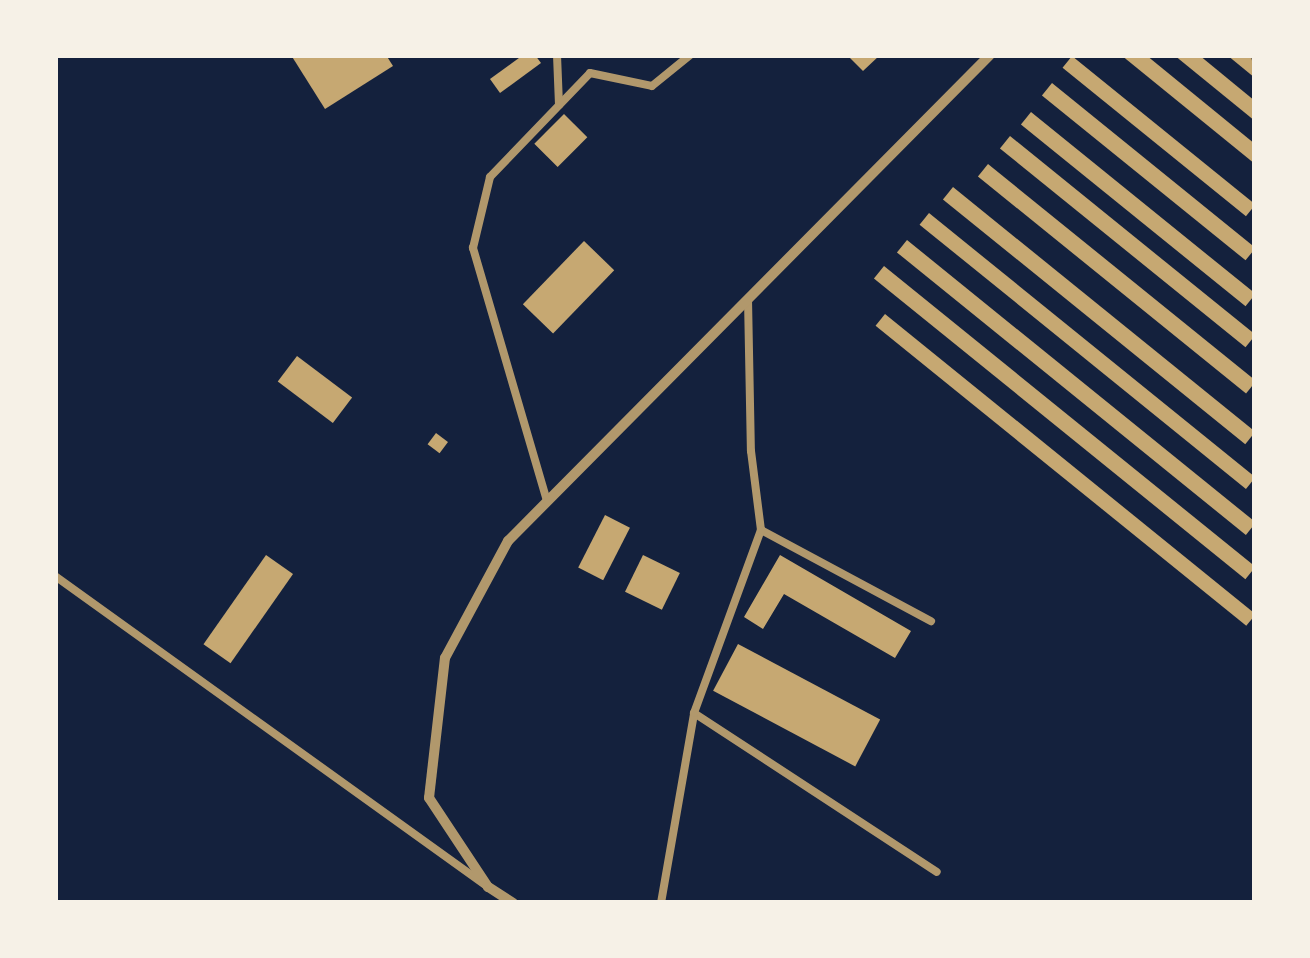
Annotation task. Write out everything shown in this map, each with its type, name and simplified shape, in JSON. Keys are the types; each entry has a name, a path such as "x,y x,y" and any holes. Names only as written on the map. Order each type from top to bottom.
{"street":[{"path":"513,903 488,886 429,798 445,658 508,540 990,55"}],"lane":[{"path":"557,55 558,105"},
{"path":"547,501 474,248 490,177 590,73 652,86 690,55"},
{"path":"661,903 694,713 761,530 752,451 748,299"},
{"path":"761,530 931,622"},
{"path":"55,576 488,886"},
{"path":"694,713 937,872"}],"building":[{"path":"291,55 386,55 393,66 325,109"},
{"path":"523,55 535,55 541,63 500,93 490,79"},
{"path":"847,55 880,55 863,71"},
{"path":"1121,55 1146,55 1255,144 1255,164"},
{"path":"1174,55 1199,55 1255,101 1255,121"},
{"path":"1227,55 1251,55 1255,78"},
{"path":"1072,56 1255,204 1246,216 1063,68"},
{"path":"1052,83 1255,247 1246,260 1042,95"},
{"path":"1031,112 1255,293 1246,306 1021,124"},
{"path":"564,114 587,137 558,167 534,144"},
{"path":"1010,136 1255,334 1246,347 1000,148"},
{"path":"988,164 1255,380 1246,394 978,176"},
{"path":"953,187 1255,432 1245,444 943,199"},
{"path":"929,213 1255,477 1246,489 920,225"},
{"path":"907,240 1255,522 1246,535 897,252"},
{"path":"584,241 614,270 553,333 523,304"},
{"path":"884,266 1255,566 1245,579 874,278"},
{"path":"885,314 1255,614 1246,626 876,326"},
{"path":"297,356 352,398 333,423 278,382"},
{"path":"436,433 448,442 440,453 428,444"},
{"path":"605,515 630,528 603,580 578,568"},
{"path":"266,555 293,574 231,663 203,644"},
{"path":"643,555 680,573 662,610 625,592"},
{"path":"780,555 911,631 895,658 784,594 763,629 744,617"},
{"path":"738,644 880,720 855,766 713,691"}]}
